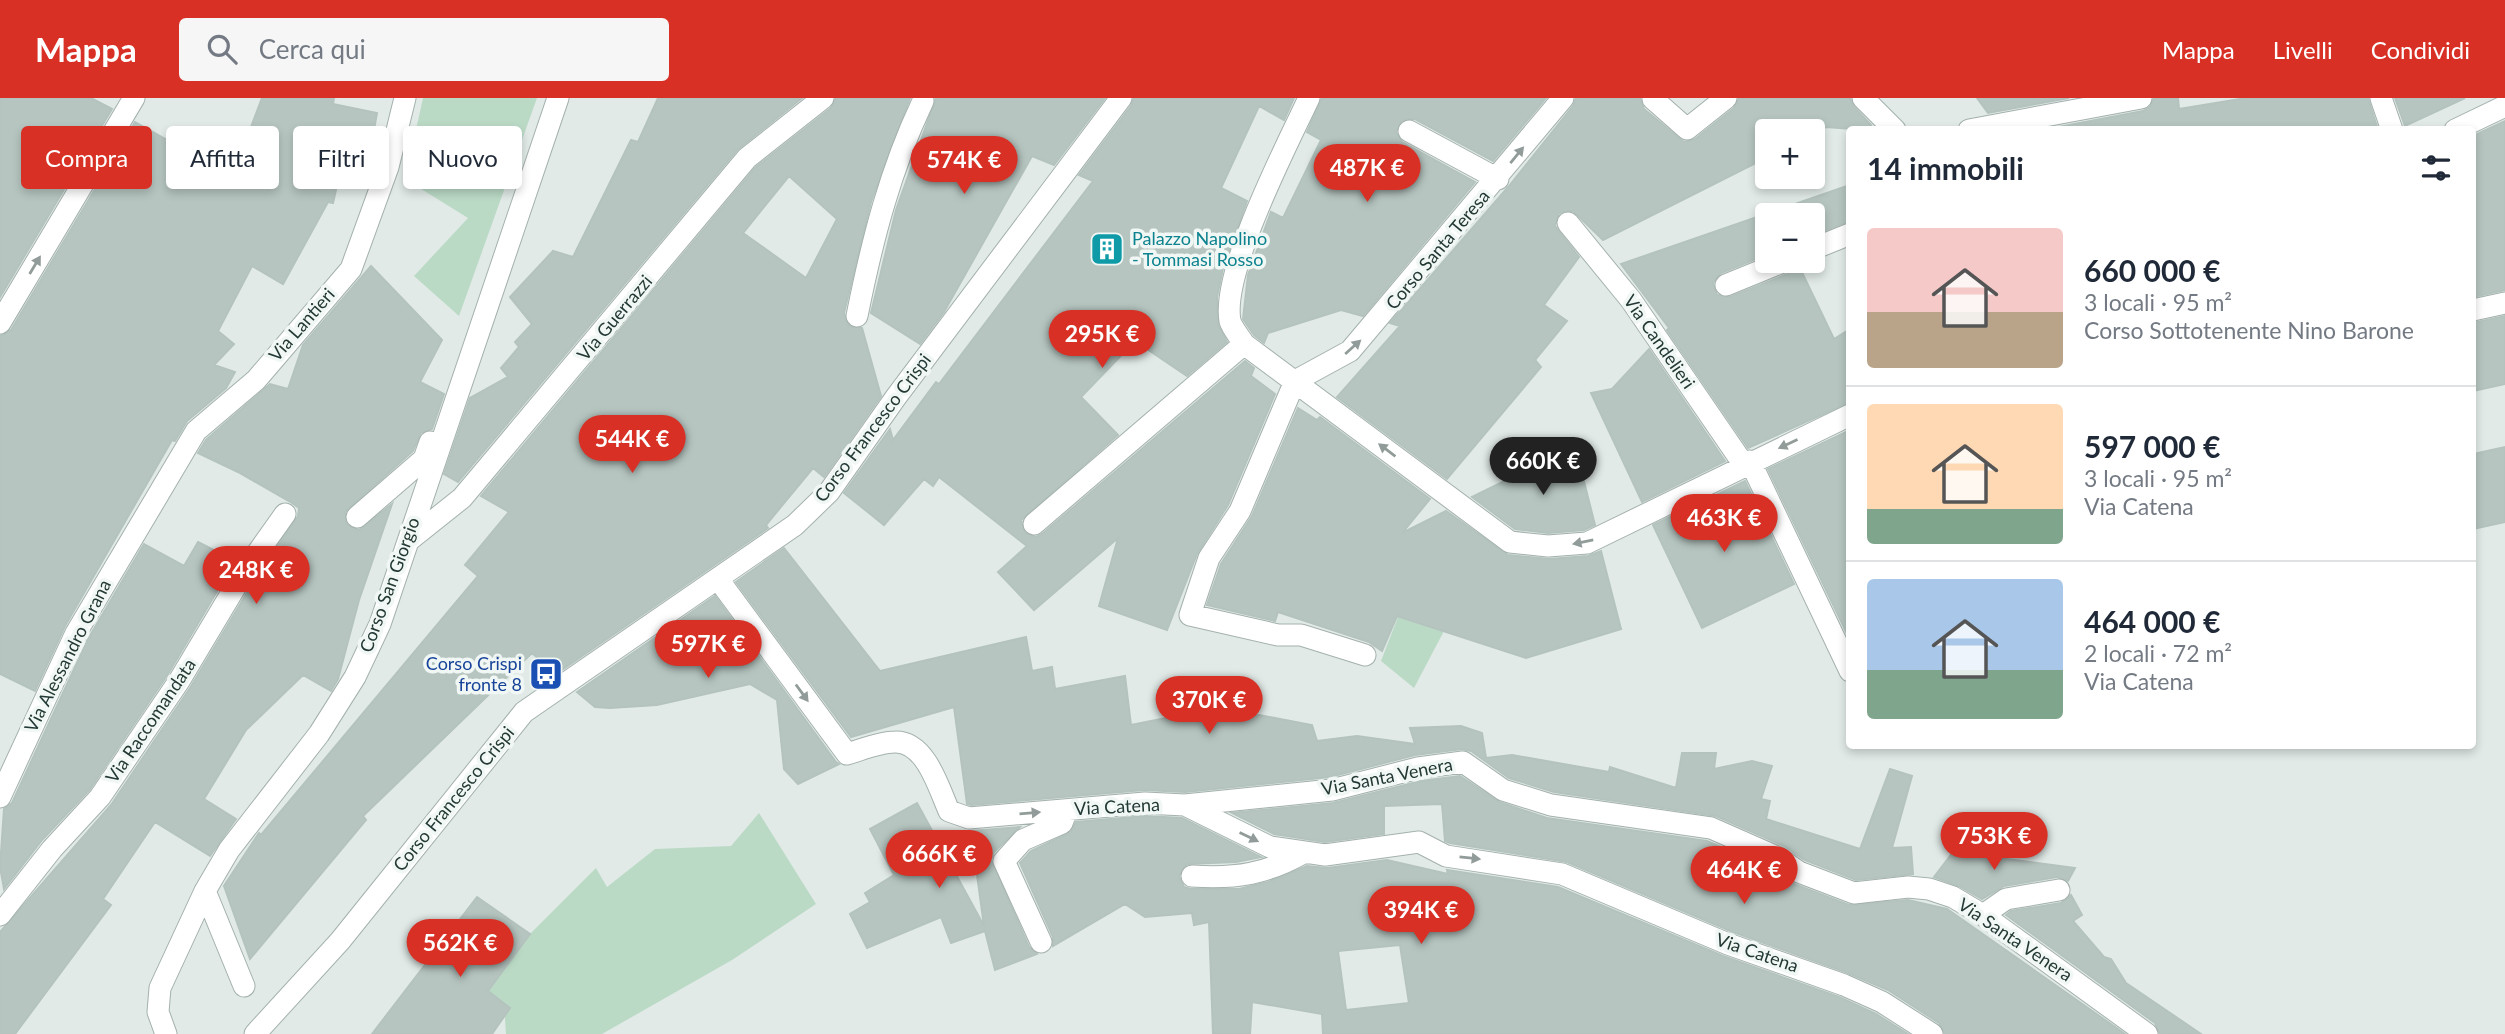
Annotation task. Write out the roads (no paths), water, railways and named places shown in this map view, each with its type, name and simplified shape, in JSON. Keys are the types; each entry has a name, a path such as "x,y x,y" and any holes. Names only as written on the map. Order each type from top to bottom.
{"street":[{"path":"0,323 134,98"},
{"name":"Via Lantieri","path":"142,518 196,431 256,380 351,269 388,167 405,98"},
{"name":"Corso San Giorgio","path":"166,1034 158,1012 160,988 205,891 229,850 319,734 355,677 380,624 425,484 558,98"},
{"name":"Via Guerrazzi","path":"408,541 462,498 747,158 823,98"},
{"name":"Corso Francesco Crispi","path":"255,1034 340,942 524,712 795,525 829,492 912,376 1121,98"},
{"path":"1309,98 1253,226 1230,289 1230,323 1244,344 1510,542 1548,546 1587,543 1846,417"},
{"name":"Corso Santa Teresa","path":"1295,381 1350,352 1498,179 1563,98"},
{"path":"1653,99 1687,129 1726,98"},
{"path":"1863,98 1891,126"},
{"path":"1990,126 2141,98"},
{"path":"2381,98 2391,126"},
{"path":"858,316 875,228 907,136 923,102"},
{"path":"2463,126 2505,106"},
{"path":"1409,131 1498,179"},
{"name":"Via Candelieri","path":"1568,223 1631,300 1747,463 1846,663"},
{"path":"1825,244 1846,236"},
{"path":"1726,285 1756,273"},
{"path":"2476,309 2505,303"},
{"path":"357,517 424,459 463,341"},
{"path":"1034,524 1244,344"},
{"path":"1295,381 1240,511 1209,558 1190,615 1278,635 1301,635 1364,655"},
{"name":"Via Raccomandata","path":"0,915 52,849 100,797 179,681 246,569 285,514"},
{"name":"Via Alessandro Grana","path":"0,797 76,633 142,518"},
{"name":"Via Catena","path":"718,579 846,754 896,741 916,749 932,774 949,811 969,818 1145,803 1185,805 1270,847 1325,855 1419,842 1446,856 1562,874 1728,944 1844,985 1882,1002 1932,1034"},
{"name":"Via Santa Venera","path":"1185,805 1332,790 1418,768 1463,762 1503,790 1551,806 1711,828 1779,858 1799,872 1854,892 1908,887 1929,889 1953,897 1983,915 2147,1034"},
{"path":"1041,942 1004,861 1024,840 1062,823 1067,810"},
{"path":"1192,876 1229,878 1264,871 1306,852"},
{"path":"1983,915 2006,900 2060,890"},
{"path":"205,891 244,986"}],"place":[{"name":"Palazzo Napolino - Tommasi Rosso","path":"1107,249"},
{"name":"Corso Crispi fronte 8","path":"546,674"}]}
